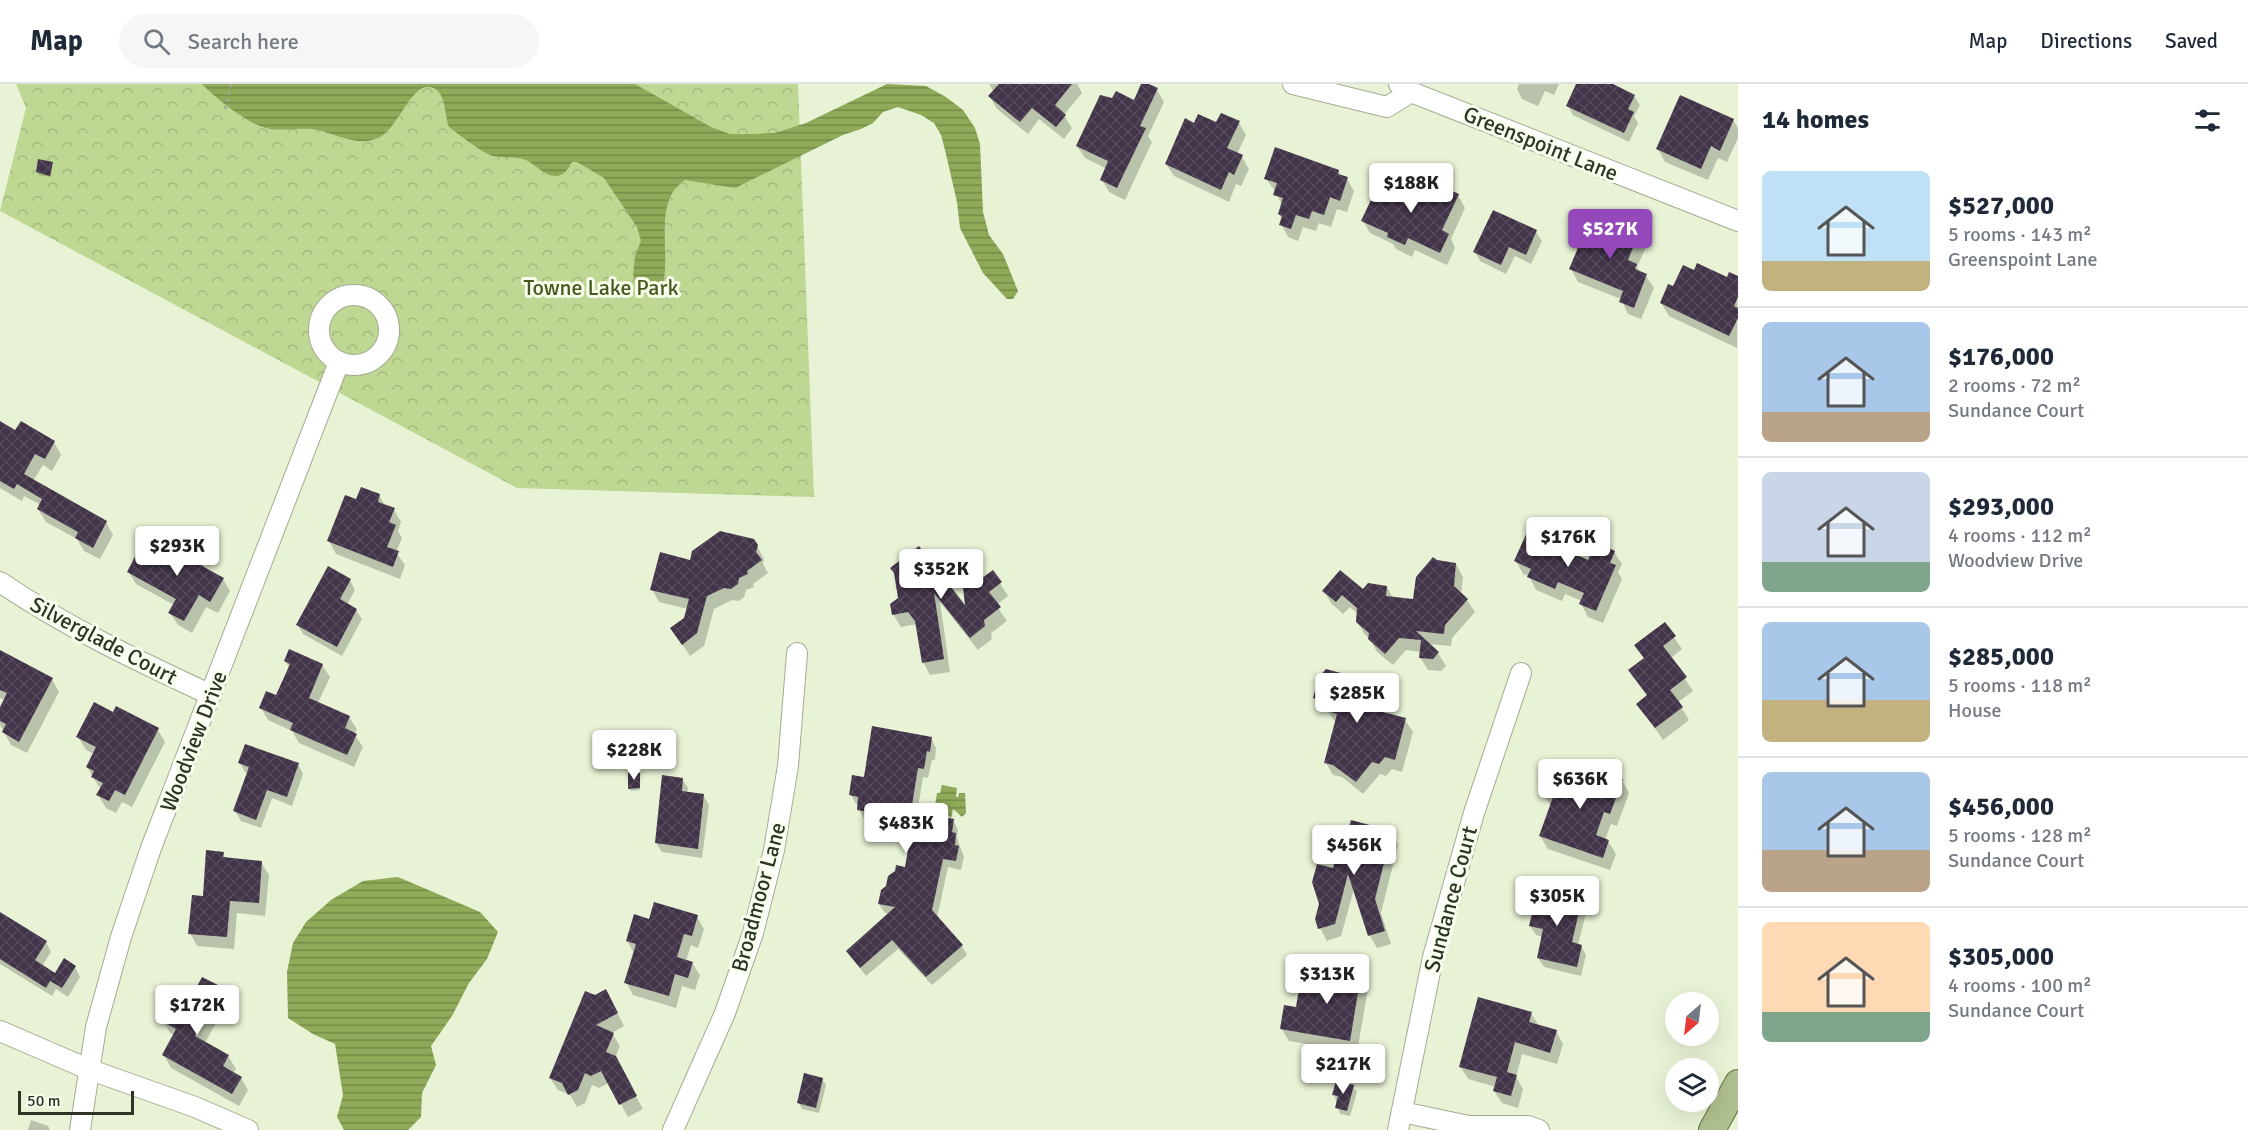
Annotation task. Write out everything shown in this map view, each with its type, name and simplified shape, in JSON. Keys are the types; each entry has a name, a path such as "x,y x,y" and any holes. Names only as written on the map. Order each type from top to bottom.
{"main road":[{"path":"1712,1130 1738,1083"}],"street":[{"name":"Greenspoint Lane","path":"1293,84 1387,107 1405,88 1738,221"},
{"name":"Woodview Drive","path":"81,1130 88,1069 96,1027 151,848 339,362"},
{"name":"Silverglade Court","path":"0,582 28,602 121,654 211,695"},
{"name":"Broadmoor Lane","path":"673,1130 725,1013 756,922 774,850 788,766 797,653"},
{"name":"Sundance Court","path":"1400,1121 1433,957 1474,813 1521,673"},
{"path":"0,1031 88,1069 195,1107 248,1130"},
{"path":"1400,1121 1472,1128 1528,1126 1539,1130"}],"path":[{"path":"225,109 231,84"}],"green space":[{"name":"Towne Lake Park","path":"16,84 798,84 814,497 517,488 0,211 26,108"}],"shaded area":[{"path":"202,84 635,84 711,127 730,134 775,133 806,123 887,84 926,86 963,110 975,128 980,144 983,212 989,235 1003,254 1018,291 1013,299 1007,299 983,273 960,228 957,202 945,150 941,135 934,123 921,115 898,107 883,112 873,123 861,129 843,135 735,188 685,180 674,190 668,204 665,219 663,283 658,295 649,296 640,289 633,275 635,256 641,241 637,227 604,178 577,162 572,162 567,170 555,176 547,174 526,160 497,157 484,152 449,127 441,96 433,88 426,87 414,94 392,126 380,137 355,141 311,129 263,127 234,111"},
{"path":"942,785 957,788 956,797 959,793 965,793 966,813 962,817 953,809 951,818 948,815 936,815 937,793 940,793"},
{"path":"398,877 480,912 498,932 487,959 469,983 452,1016 431,1046 436,1065 422,1093 421,1117 408,1130 344,1130 337,1117 343,1095 335,1044 313,1034 288,1018 287,972 293,943 306,922 331,900 363,881"}],"building":[{"path":"999,84 1072,84 1055,105 1066,115 1056,127 1032,108 1020,122 988,96"},
{"path":"1141,84 1149,84 1158,88 1140,126 1146,128 1117,188 1100,180 1108,161 1076,146 1100,95 1112,98 1116,91 1134,100"},
{"path":"1576,84 1613,84 1635,95 1628,109 1634,112 1624,133 1566,106"},
{"path":"1680,95 1734,119 1720,151 1711,146 1701,169 1656,149"},
{"path":"1221,113 1240,121 1227,148 1243,155 1234,175 1229,172 1221,190 1165,164 1185,118 1194,123 1198,114 1216,122"},
{"path":"1275,147 1339,170 1338,174 1348,177 1340,201 1330,197 1324,215 1312,211 1309,219 1296,215 1291,229 1279,225 1282,216 1278,214 1283,198 1273,195 1277,183 1264,179"},
{"path":"38,159 53,162 50,176 36,172"},
{"path":"1391,177 1424,192 1426,188 1438,193 1441,186 1459,194 1442,230 1449,234 1440,253 1408,238 1405,245 1387,237 1388,233 1361,221 1377,187 1385,190"},
{"path":"1493,210 1537,230 1526,255 1509,247 1501,265 1473,252"},
{"path":"1583,223 1610,235 1615,223 1639,233 1628,260 1637,264 1635,269 1647,274 1634,308 1619,302 1623,291 1569,269 1578,248 1573,246"},
{"path":"1697,263 1727,277 1729,272 1738,276 1738,297 1734,306 1738,308 1738,318 1729,336 1660,303 1668,284 1673,286 1683,265 1694,270"},
{"path":"0,421 15,430 21,421 55,441 45,459 35,454 24,474 107,521 93,548 75,538 78,532 37,509 42,499 17,484 14,489 0,481"},
{"path":"361,487 380,494 378,502 395,508 389,522 396,525 387,547 399,551 393,567 327,541 345,495 356,499"},
{"path":"1529,528 1540,533 1538,538 1588,560 1596,542 1615,551 1610,563 1616,565 1596,611 1579,604 1584,593 1558,582 1555,589 1527,577 1531,569 1514,561"},
{"path":"720,531 754,539 758,545 756,552 762,560 747,571 748,574 739,578 738,584 731,589 724,588 707,596 697,633 682,645 670,628 684,618 689,599 650,590 660,552 690,560 692,551"},
{"path":"181,539 199,549 193,561 224,578 210,602 199,595 184,621 168,613 176,599 127,572 141,545 169,561"},
{"path":"919,546 965,605 961,570 970,563 982,578 993,570 1002,582 989,592 1001,607 984,620 985,626 970,638 934,593 944,659 922,663 915,621 908,612 892,615 890,604 898,598 894,573 890,568"},
{"path":"1433,557 1437,560 1456,563 1454,586 1468,599 1445,625 1444,634 1416,631 1439,652 1433,659 1419,658 1421,640 1399,638 1385,654 1368,639 1369,633 1356,622 1357,608 1342,595 1336,602 1322,591 1340,570 1363,589 1368,583 1387,586 1386,596 1413,599 1416,577"},
{"path":"328,566 351,579 340,599 357,609 337,647 296,625"},
{"path":"1665,622 1676,636 1663,646 1687,677 1670,690 1683,707 1655,728 1636,704 1647,695 1628,670 1644,658 1634,645"},
{"path":"289,649 323,664 309,698 350,716 345,728 357,734 347,755 290,730 293,723 259,708 266,691 276,695 290,664 284,661"},
{"path":"0,650 53,678 19,742 2,732 6,724 0,721 0,707 7,693 0,690"},
{"path":"1326,669 1378,683 1371,709 1406,718 1395,760 1385,757 1379,764 1372,762 1356,782 1333,765 1324,763 1337,714 1325,710 1327,702 1313,698 1319,677"},
{"path":"94,702 113,712 116,706 159,728 125,795 115,790 109,801 96,795 103,783 91,777 94,771 86,767 96,747 76,737"},
{"path":"872,726 932,737 924,769 918,768 912,805 922,808 921,813 954,819 952,832 956,833 955,845 959,846 956,861 943,859 932,910 963,945 926,977 892,940 860,968 846,951 895,907 878,904 881,890 886,886 888,876 895,871 896,865 905,867 913,820 857,810 858,797 849,795 852,775 864,777"},
{"path":"245,744 299,763 287,797 267,790 256,820 233,811 249,767 238,763"},
{"path":"1583,765 1623,779 1610,814 1604,812 1596,835 1609,840 1603,858 1539,836 1553,797 1541,793 1547,774 1576,785"},
{"path":"628,773 640,773 640,788 628,789"},
{"path":"662,775 683,778 682,791 704,794 698,849 655,843"},
{"path":"1351,820 1392,831 1375,899 1385,931 1368,936 1348,874 1335,924 1318,929 1315,919 1319,904 1312,882 1317,864 1333,868 1339,847 1344,845"},
{"path":"206,850 224,852 223,857 262,861 259,903 230,901 227,937 188,934 192,895 203,896"},
{"path":"1538,888 1582,899 1572,942 1582,945 1577,967 1537,958 1543,929 1529,926"},
{"path":"654,902 698,915 692,936 684,934 677,957 693,962 688,978 675,974 669,996 624,983 636,944 626,941 634,914 649,919"},
{"path":"0,912 47,941 35,960 55,973 64,958 76,966 62,988 50,981 46,988 0,959"},
{"path":"1327,962 1362,968 1350,1041 1280,1029 1284,1005 1296,1007 1299,989 1322,993"},
{"path":"202,977 222,987 195,1036 229,1055 223,1066 242,1077 232,1094 162,1055 176,1029 161,1020 179,986 193,994"},
{"path":"606,989 618,1013 596,1025 614,1033 606,1052 616,1056 637,1096 619,1105 601,1071 591,1076 585,1073 578,1090 568,1095 562,1083 549,1078 585,991 595,995"},
{"path":"1478,997 1532,1012 1529,1022 1557,1030 1550,1053 1515,1042 1507,1072 1517,1075 1511,1096 1493,1091 1497,1077 1459,1067"},
{"path":"804,1073 823,1078 816,1108 797,1103"},
{"path":"1336,1081 1354,1085 1347,1111 1335,1108 1338,1096 1332,1095"}]}
